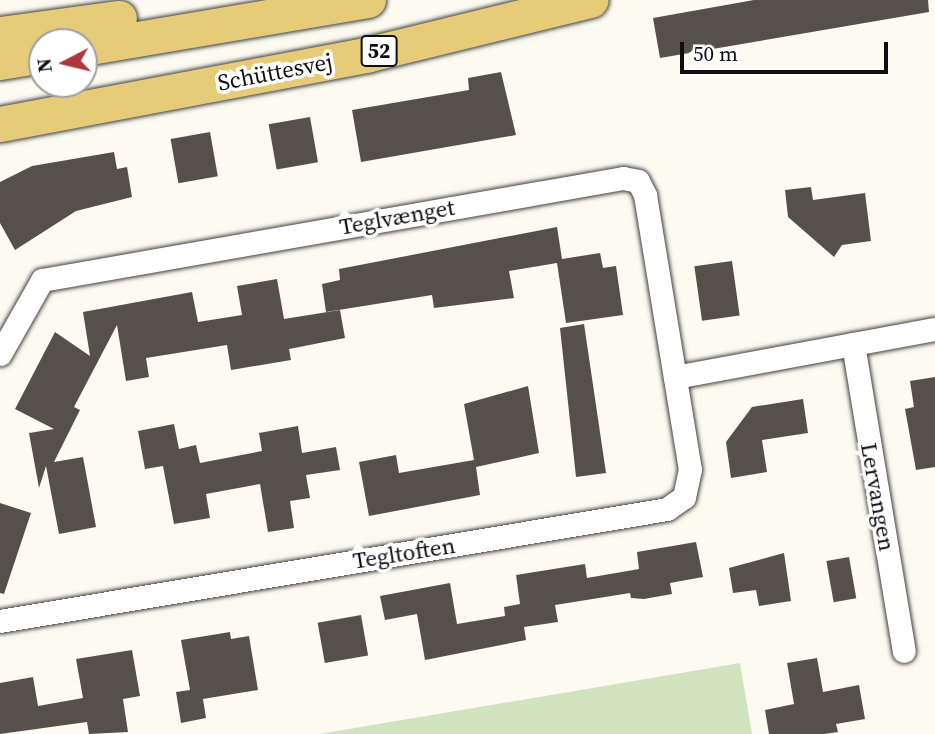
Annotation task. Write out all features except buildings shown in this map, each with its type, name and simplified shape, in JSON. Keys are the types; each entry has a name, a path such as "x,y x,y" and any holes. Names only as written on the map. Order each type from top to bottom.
{"main road":[{"path":"0,34 223,0"},
{"path":"98,46 368,0"},
{"name":"Schüttesvej","path":"0,124 369,54 590,0"},
{"path":"0,62 28,57"}],"street":[{"name":"Teglvænget","path":"0,355 42,280 623,177 638,181 645,195 675,377"},
{"path":"675,377 935,330"},
{"name":"Lervangen","path":"853,344 904,651"},
{"name":"Tegltoften","path":"0,621 667,509 684,497 690,469 675,377"}],"green space":[{"path":"740,663 752,734 319,734"}]}
